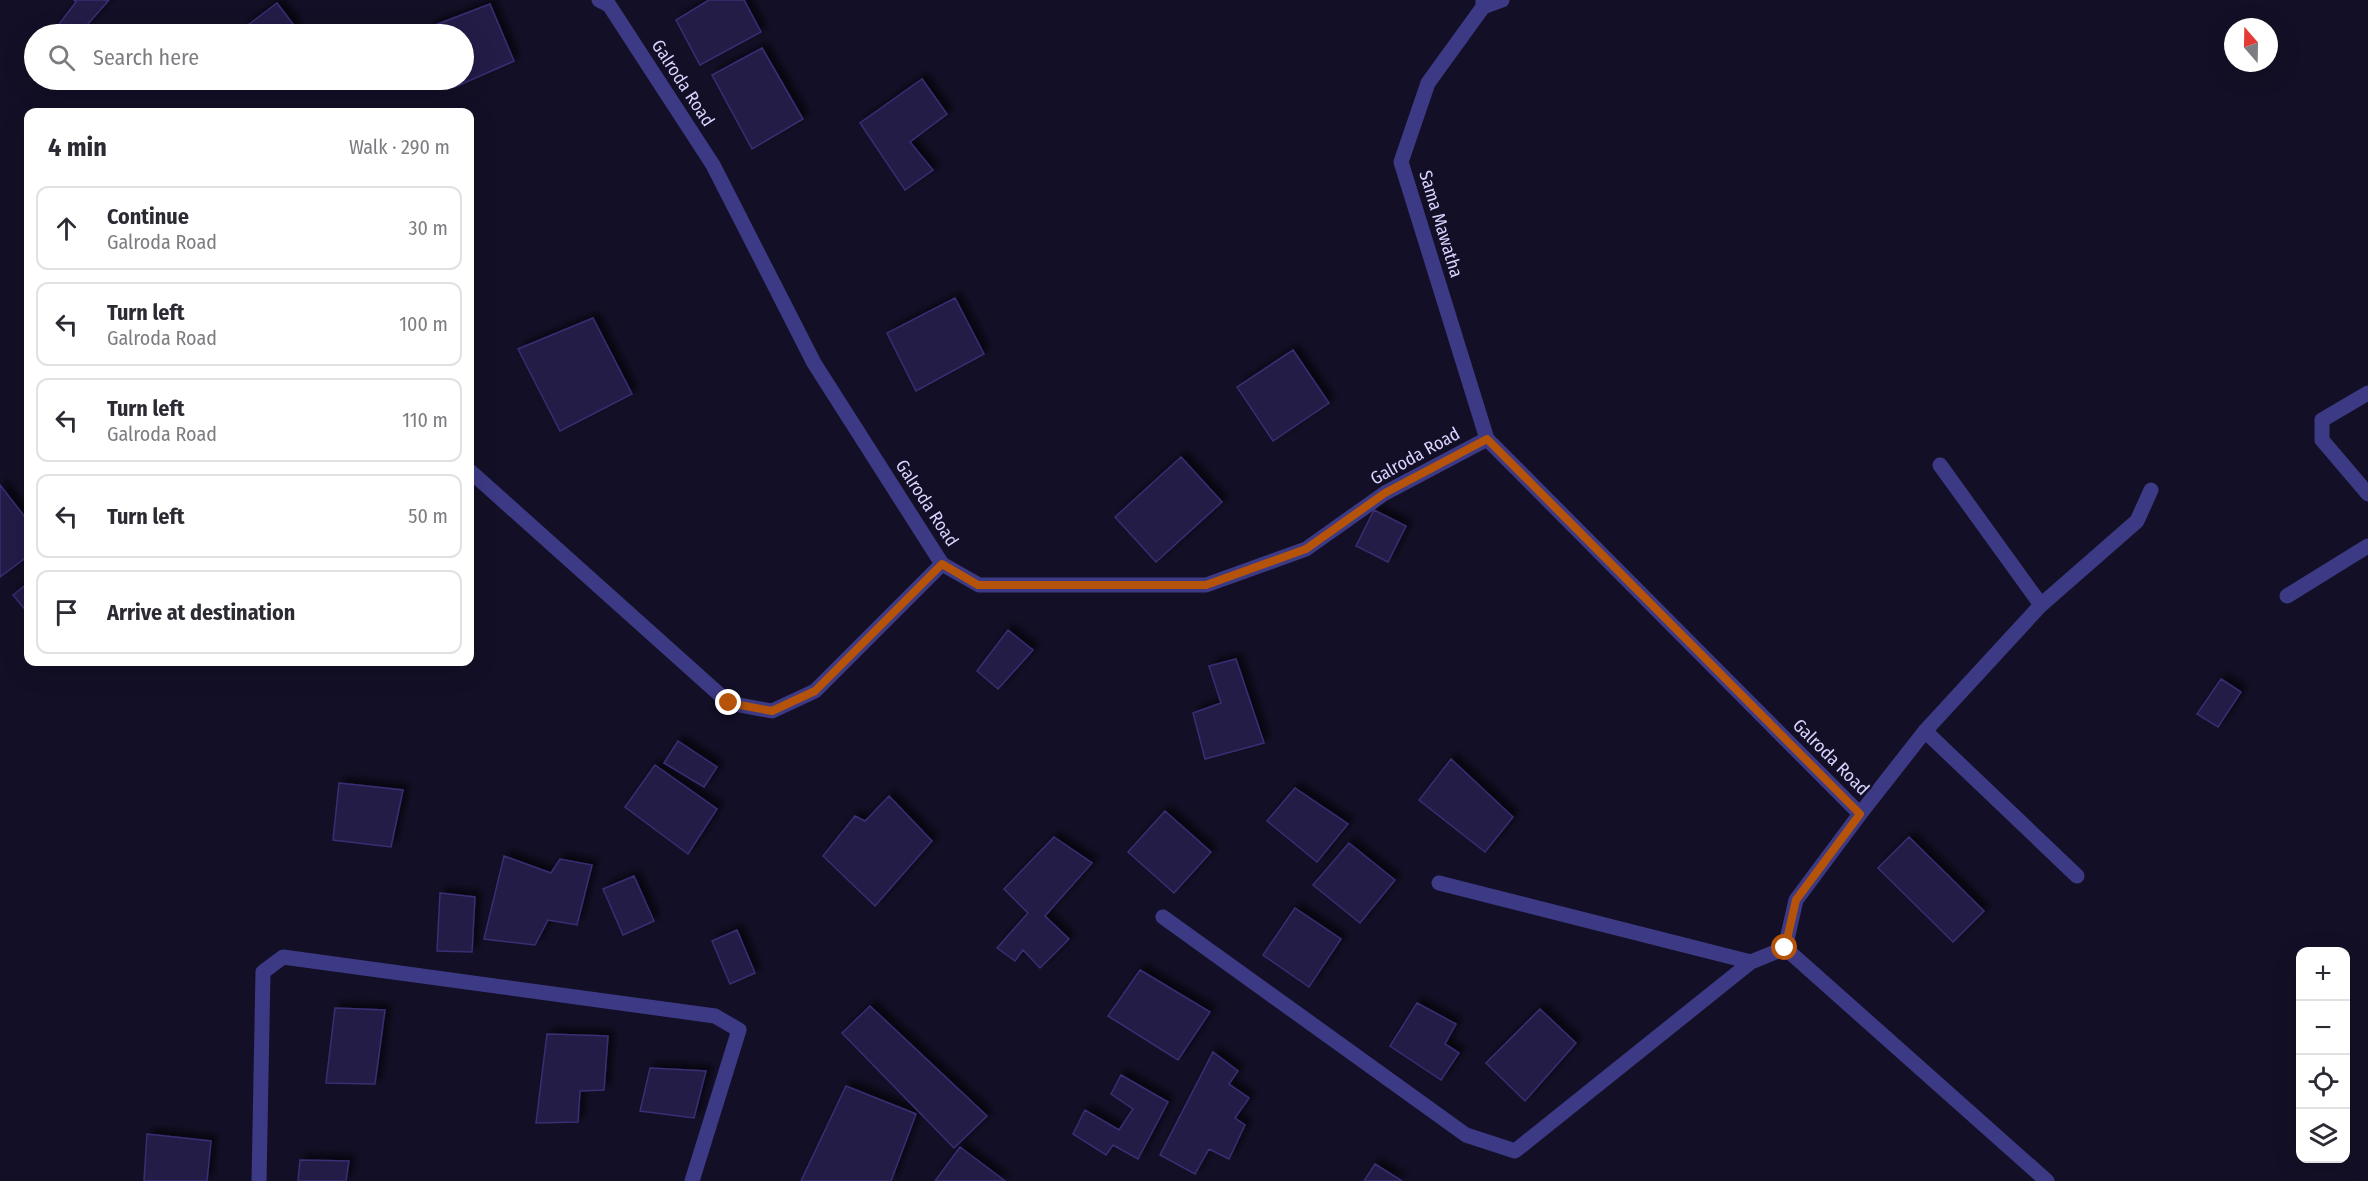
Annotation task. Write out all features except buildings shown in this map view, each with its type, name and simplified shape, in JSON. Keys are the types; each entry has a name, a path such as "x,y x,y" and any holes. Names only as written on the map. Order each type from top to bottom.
{"street":[{"name":"Galroda Road","path":"600,0 609,5 713,165 814,363 942,564 978,585 1206,585 1306,549 1385,493 1487,439 1860,814 1796,900 1785,948"},
{"path":"1483,3 1502,0"},
{"name":"Sama Mawatha","path":"1483,3 1428,83 1401,162 1487,439"},
{"path":"2368,393 2322,420 2322,440 2368,494"},
{"path":"1940,465 2041,605"},
{"path":"474,475 729,703 772,711 815,691 942,564"},
{"path":"1860,814 1925,731 2041,605 2137,521 2151,490"},
{"path":"2287,596 2368,546"},
{"path":"1925,731 2077,876"},
{"path":"1439,883 1751,962"},
{"path":"1163,917 1466,1135 1515,1150 1751,962 1785,948 2047,1181"},
{"path":"259,1181 262,972 283,957 716,1016 739,1030 692,1181"}],"route":[{"path":"729,703 772,711 815,691 942,564 978,585 1206,585 1306,549 1385,493 1487,439 1634,584 1860,814 1796,900 1785,948"}]}
